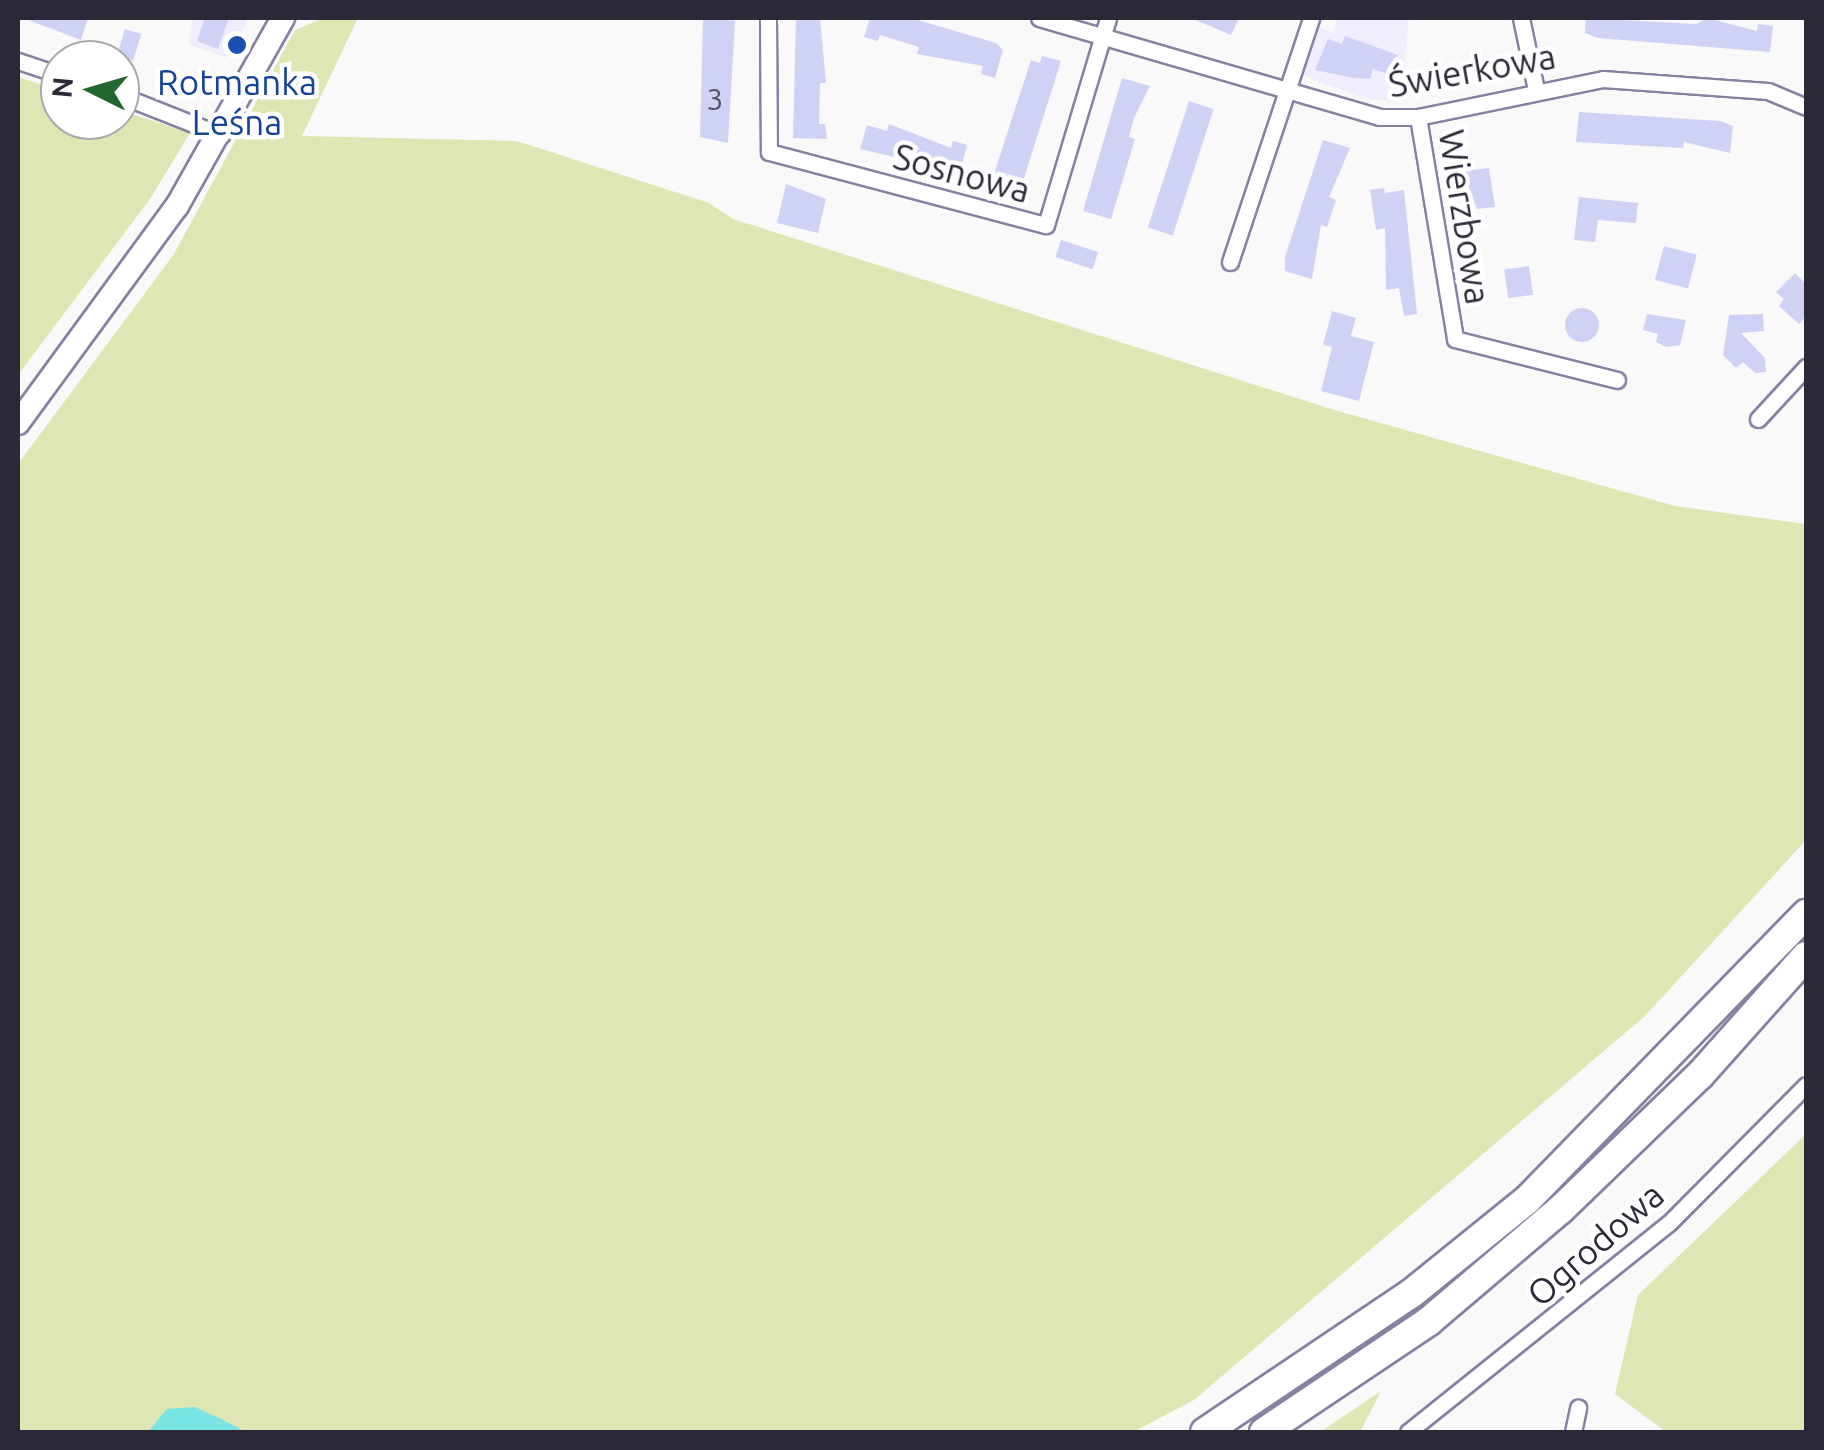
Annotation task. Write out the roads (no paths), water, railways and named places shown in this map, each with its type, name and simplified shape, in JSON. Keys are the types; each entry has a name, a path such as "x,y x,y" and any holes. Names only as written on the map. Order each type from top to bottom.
{"highway":[{"path":"1205,1432 1412,1294 1527,1200 1806,914"},
{"path":"1264,1432 1430,1321 1560,1210 1700,1075 1806,956"}],"main road":[{"path":"18,423 220,135 283,18"}],"street":[{"name":"Sosnowa","path":"768,18 769,152 1046,225 1108,18"},
{"name":"Świerkowa","path":"1039,18 1360,115 1418,117 1536,90 1642,80 1768,91 1806,107"},
{"path":"1230,262 1311,18"},
{"path":"1521,18 1536,90"},
{"path":"140,103 220,135"},
{"name":"Wierzbowa","path":"1418,117 1455,340 1617,380"},
{"path":"1758,419 1806,367"},
{"name":"Ogrodowa","path":"1408,1432 1669,1223 1806,1084"},
{"path":"1573,1432 1578,1408"}],"water":[{"path":"195,1407 246,1432 148,1432 167,1409"}],"place":[{"name":"Rotmanka Leśna","path":"237,45"}]}
